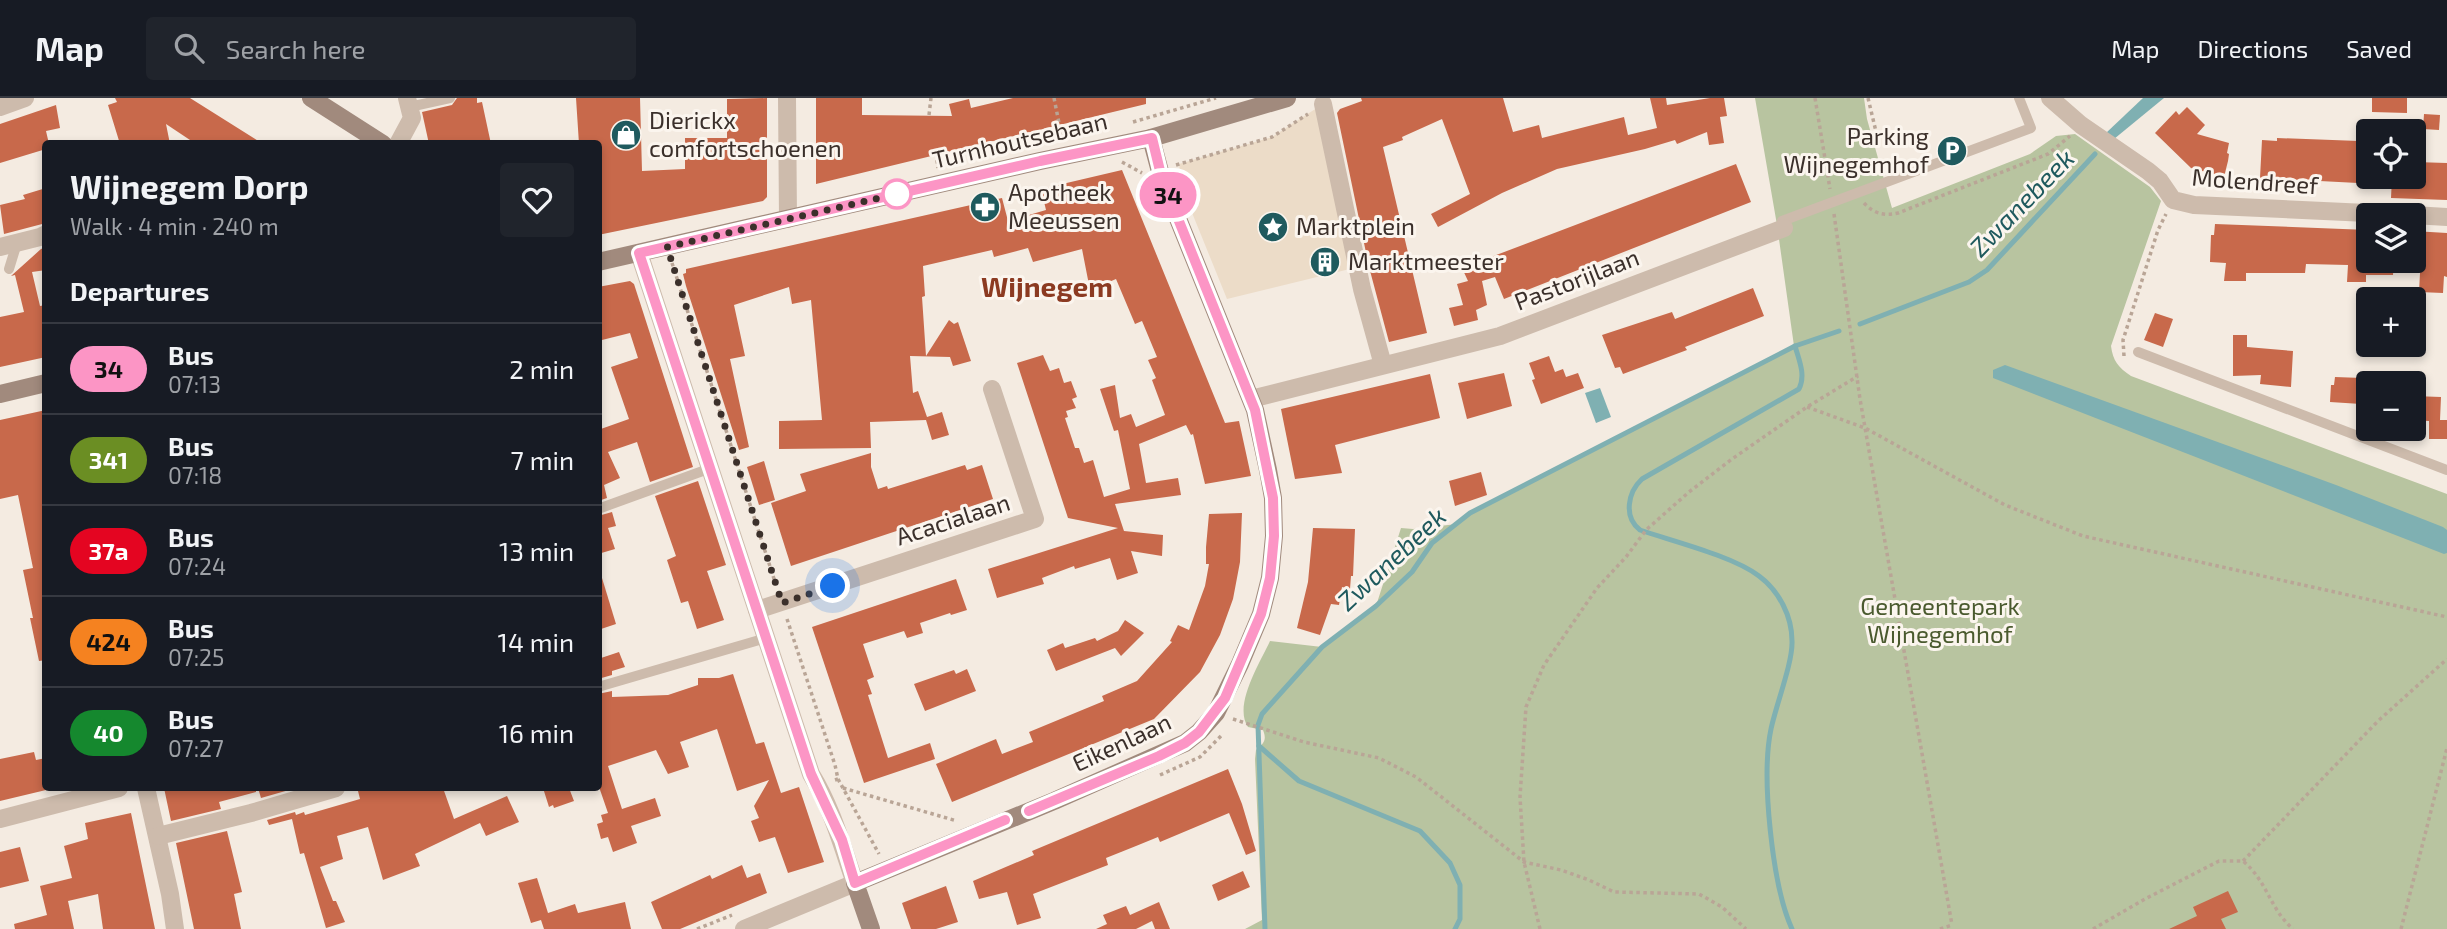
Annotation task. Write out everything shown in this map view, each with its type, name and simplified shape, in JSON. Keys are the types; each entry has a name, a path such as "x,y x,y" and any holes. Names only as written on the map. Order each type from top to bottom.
{"street":[{"path":"0,107 26,98"},
{"path":"311,98 377,140"},
{"path":"787,98 788,219"},
{"name":"Turnhoutsebaan","path":"602,261 1152,138 1287,98"},
{"name":"Molendreef","path":"2050,98 2081,125 2148,171 2160,181 2173,200 2203,206 2356,213"},
{"path":"400,140 412,118 408,102"},
{"path":"1152,138 1162,179 1251,399 1382,365 1362,289 1323,104"},
{"name":"Molendreef","path":"2426,216 2447,217"},
{"name":"Pastorijlaan","path":"1382,365 1500,336 1784,228"},
{"path":"9,245 42,235"},
{"path":"639,253 811,774 842,840 871,929"},
{"path":"0,394 42,384"},
{"name":"Acacialaan","path":"757,610 1035,519 992,389"},
{"name":"Eikenlaan","path":"855,883 1159,756 1185,743 1216,713 1261,614 1270,578 1274,536 1273,498 1251,399"},
{"path":"0,819 107,791"},
{"path":"147,791 158,836 174,929"},
{"path":"158,836 327,791"},
{"path":"744,929 855,883"}],"lane":[{"path":"408,102 450,98"},
{"path":"1784,228 1782,221 1833,206 2031,128 2019,98"},
{"path":"9,245 9,269"},
{"path":"2138,352 2447,470"},
{"path":"602,508 711,468"},
{"path":"602,686 765,638"}],"path":[{"path":"929,116 930,98"},
{"path":"1054,98 1063,141"},
{"path":"1131,122 1218,98"},
{"path":"1815,98 1860,399 1952,925"},
{"path":"1868,98 1878,140"},
{"path":"1179,164 1272,137 1323,104"},
{"path":"1853,205 1863,201 1875,212 1887,215 1898,213 2048,154 2081,125"},
{"path":"1114,163 1124,162 1139,173 1149,173"},
{"path":"2122,347 2158,230 2173,200"},
{"path":"1833,206 1843,208"},
{"path":"667,247 838,779 881,860"},
{"path":"1540,929 1524,862 1520,797 1526,707 1544,665 1597,588 1626,557 1645,531 1710,476 1807,407 1858,376"},
{"path":"1807,407 1865,428 2005,505 2082,536 2447,617"},
{"path":"2244,861 2378,721 2447,659"},
{"path":"1230,725 1236,713"},
{"path":"1233,719 1304,742 1379,758 1416,777 1524,862 1561,870 1614,892 1699,894 1722,907 1746,929"},
{"path":"1154,778 1200,757 1226,731"},
{"path":"2401,929 2447,748"},
{"path":"830,783 838,779"},
{"path":"843,788 959,822 948,826"},
{"path":"2093,929 2145,898 2219,861 2244,861 2258,873 2280,917 2292,929"},
{"path":"2281,929 2287,924"},
{"path":"1940,929 1952,925 1959,929"}],"green space":[{"name":"Gemeentepark Wijnegemhof","path":"1755,98 1864,98 1867,119 1892,208 2030,154 2056,136 2075,134 2150,187 2161,201 2111,346 2115,360 2123,370 2131,376 2447,494 2447,929 1245,929 1262,920 1255,759 1256,750 1263,743 1265,736 1263,730 1248,727 1244,718 1244,707 1250,684 1270,641 1322,647 1376,606 1401,528 1457,524 1470,513 1794,346"}],"shaded area":[{"name":"Marktplein","path":"1323,104 1358,267 1227,299 1182,188 1179,164 1272,137"}],"water":[{"path":"2143,98 2164,98 2114,139 2106,133"},
{"path":"2005,365 2336,485 2443,527 2447,530 2447,553 1993,378 1993,370"},
{"path":"1600,388 1611,417 1596,423 1585,393"}],"building":[{"path":"115,98 190,98 257,140 190,140 166,124 169,140 119,140 108,105 117,102"},
{"path":"457,98 477,98 477,103 482,102 490,140 428,140 422,112 452,105"},
{"path":"576,98 640,98 642,171 685,169 685,138 727,138 727,99 767,98 767,197 763,201 602,234 602,140 579,140"},
{"path":"816,98 862,98 862,115 952,116 949,104 969,99 971,108 1013,98 1146,98 1146,104 816,184"},
{"path":"1361,98 1503,98 1513,132 1539,125 1542,138 1624,117 1628,135 1657,128 1650,98 1666,98 1667,105 1724,98 1727,116 1720,117 1724,143 1709,145 1707,132 1677,144 1675,140 1557,169 1502,193 1438,227 1431,214 1470,194 1442,119 1402,137 1403,140 1383,147 1427,333 1389,342 1369,267 1337,113 1340,109 1362,101"},
{"path":"2372,98 2407,98 2407,113 2372,112"},
{"path":"56,105 60,128 46,131 48,140 42,140 42,150 0,163 0,124"},
{"path":"2187,107 2205,125 2197,134 2229,143 2224,177 2191,168 2155,133 2176,111 2179,115"},
{"path":"2424,114 2440,115 2439,130 2426,129 2426,119 2424,119"},
{"path":"2277,138 2356,141 2356,183 2260,178 2262,140 2277,141"},
{"path":"2426,162 2447,163 2447,200 2391,198 2391,189 2426,189"},
{"path":"1736,164 1751,202 1504,299 1495,277 1482,281 1487,305 1476,310 1478,320 1454,326 1449,308 1463,305 1457,284 1468,281 1462,268"},
{"path":"1122,170 1225,423 1239,421 1251,476 1205,484 1193,434 1191,435 1186,425 1139,444 1146,483 1178,478 1181,495 1115,504 1124,531 1163,535 1162,556 1131,551 1138,573 1117,580 1110,558 1075,569 1074,566 1042,578 1044,584 997,598 988,569 1118,528 1068,518 1017,363 1043,355 1050,371 1059,368 1064,383 1071,381 1077,397 1072,399 1076,408 1066,411 1068,417 1065,418 1075,448 1079,448 1084,463 1093,460 1104,497 1130,489 1118,430 1114,431 1100,389 1115,385 1120,418 1131,414 1136,427 1165,415 1152,380 1156,378 1148,360 1157,357 1142,321 1135,324 1116,279 1090,290 1082,249 1033,262 1028,248 994,257 992,250 923,266 926,356 949,320 954,324 958,322 971,361 953,366 950,357 910,356 913,393 918,391 927,417 942,412 949,435 932,440 926,420 870,422 871,448 779,449 779,421 822,420 811,300 792,304 789,287 734,305 745,356 730,359 749,447 739,450 686,286 683,274 686,269 1002,198 1008,221 1046,210 1041,189"},
{"path":"42,189 42,224 4,234 0,205 25,199 23,195"},
{"path":"2215,224 2356,230 2356,273 2393,275 2366,275 2366,282 2347,282 2348,265 2306,264 2305,273 2246,273 2246,281 2224,281 2226,263 2210,262 2211,235 2214,235"},
{"path":"2426,232 2447,233 2447,277 2444,276 2443,293 2426,292 2426,287 2419,287 2420,273 2426,273"},
{"path":"41,249 42,271 32,272 42,306 42,358 0,367 0,317 24,312 15,275 11,276"},
{"path":"630,281 634,284 693,467 650,482 637,442 608,452 620,478 604,485 607,498 602,500 602,429 629,419 611,367 638,358 630,333 602,340 602,286"},
{"path":"1753,288 1764,316 1685,347 1687,350 1623,374 1620,367 1615,368 1602,335 1672,312 1675,319"},
{"path":"2155,313 2173,319 2163,347 2144,340"},
{"path":"2233,335 2247,335 2247,347 2293,351 2291,387 2260,384 2261,375 2233,376"},
{"path":"1549,356 1555,372 1563,369 1566,377 1578,373 1584,388 1541,404 1529,363"},
{"path":"1504,373 1512,406 1467,419 1458,383"},
{"path":"1430,374 1440,418 1335,445 1342,473 1295,479 1281,409"},
{"path":"2335,377 2356,378 2356,404 2330,402 2331,385 2334,385"},
{"path":"2426,396 2441,397 2440,420 2447,420 2447,439 2429,439 2429,421 2426,421"},
{"path":"42,411 42,661 39,661 23,570 33,568 18,495 0,499 0,420"},
{"path":"871,453 871,467 878,489 887,486 888,489 965,465 967,470 982,465 993,499 791,566 771,503 806,491 800,474"},
{"path":"764,461 775,500 759,505 747,467"},
{"path":"1481,472 1487,495 1455,506 1449,481"},
{"path":"698,481 726,565 707,571 724,620 697,629 688,601 681,603 667,560 676,556 655,496"},
{"path":"612,512 616,526 608,528 615,549 602,553 602,515"},
{"path":"1242,513 1240,562 1233,599 1220,635 1200,672 1154,719 952,802 936,764 996,739 1002,754 1033,742 1029,732 1104,701 1102,696 1137,681 1172,642 1170,641 1178,625 1189,630 1205,586 1209,564 1206,564 1206,547 1209,514"},
{"path":"1313,528 1355,529 1350,589 1342,587 1339,605 1331,604 1320,635 1297,628 1308,582"},
{"path":"602,578 616,624 602,629"},
{"path":"956,579 967,610 920,623 923,633 907,638 904,631 863,644 874,677 867,680 872,694 868,695 888,758 930,743 935,759 864,783 812,627"},
{"path":"1125,620 1144,633 1121,656 1115,648 1056,671 1047,650 1063,643 1065,648 1095,638 1097,641 1118,631"},
{"path":"619,652 625,667 602,678 602,658"},
{"path":"967,669 976,691 925,711 914,684 954,670 956,674"},
{"path":"733,674 756,744 764,742 781,793 799,787 824,862 788,873 775,837 759,842 751,821 759,818 754,806 769,780 737,791 717,729 680,742 689,767 668,774 656,750 608,766 622,809 655,798 661,816 631,826 637,843 613,852 608,837 601,839 597,824 603,822 601,815 608,813 600,791 602,693 612,691 612,697 668,695 698,685 698,678 719,678"},
{"path":"34,752 36,760 42,759 42,791 0,801 0,759"},
{"path":"1228,769 1256,851 1246,855 1229,813 1160,842 1158,837 1106,858 1108,865 1033,894 1041,918 1017,925 1007,892 979,899 973,881 1034,855 1032,851"},
{"path":"165,791 256,791 219,802 221,809 171,821"},
{"path":"259,791 286,791 261,798"},
{"path":"358,791 444,791 454,819 507,796 519,822 486,836 480,823 415,854 420,866 383,880 368,827 337,836 343,859 320,867 333,901 336,901 345,922 326,928 304,853 300,854 292,819 269,825 267,820 295,812 296,815 304,812 305,815 360,799"},
{"path":"544,791 570,791 574,801 554,808 553,805 549,807"},
{"path":"131,813 155,929 103,929 98,894 68,901 74,929 15,929 14,924 47,915 40,886 72,878 64,846 88,839 85,823"},
{"path":"227,831 242,892 234,894 241,929 194,929 176,843"},
{"path":"20,847 29,881 0,888 0,852"},
{"path":"742,865 747,878 760,873 767,893 680,929 662,929 651,902 710,875 712,879"},
{"path":"1243,871 1250,887 1218,901 1212,885"},
{"path":"537,878 548,913 575,904 578,913 625,902 631,929 544,929 541,920 531,923 518,883"},
{"path":"946,886 958,922 936,929 911,929 902,903"},
{"path":"2228,891 2238,912 2221,919 2226,929 2169,929 2197,916 2193,907"},
{"path":"1159,902 1170,929 1155,929 1152,921 1136,929 1096,929 1107,924 1103,915 1126,906 1130,915"}],"waterway":[{"name":"Zwanebeek","path":"1860,324 1969,282 1987,270 2095,154"},
{"name":"Zwanebeek","path":"1265,929 1258,725 1262,714 1322,647 1376,606 1412,572 1432,543 1470,513 1795,346 1839,331"},
{"path":"1792,929 1774,859 1767,774 1771,729 1792,650 1787,613 1773,589 1748,569 1640,530 1631,518 1629,504 1633,491 1642,479 1799,389 1802,373 1795,346"},
{"path":"1259,746 1299,781 1420,831 1450,863 1460,885 1460,919 1455,929"}],"bus line":[{"name":"34","path":"1005,820 855,883 842,840 811,774 639,253 1152,138 1162,179 1255,410 1273,498 1274,536 1270,578 1261,614 1225,698 1199,732 1185,743 1159,756 1029,811"}],"place":[{"name":"Dierickx comfortschoenen","path":"626,135"},
{"name":"Parking Wijnegemhof","path":"1952,151"},
{"name":"Apotheek Meeussen","path":"985,207"},
{"name":"Marktplein","path":"1273,227"},
{"name":"Marktmeester","path":"1325,262"}],"district":[{"name":"Wijnegem","path":"1047,287"}],"route":[{"path":"833,586 782,603 667,247 897,194"}]}
